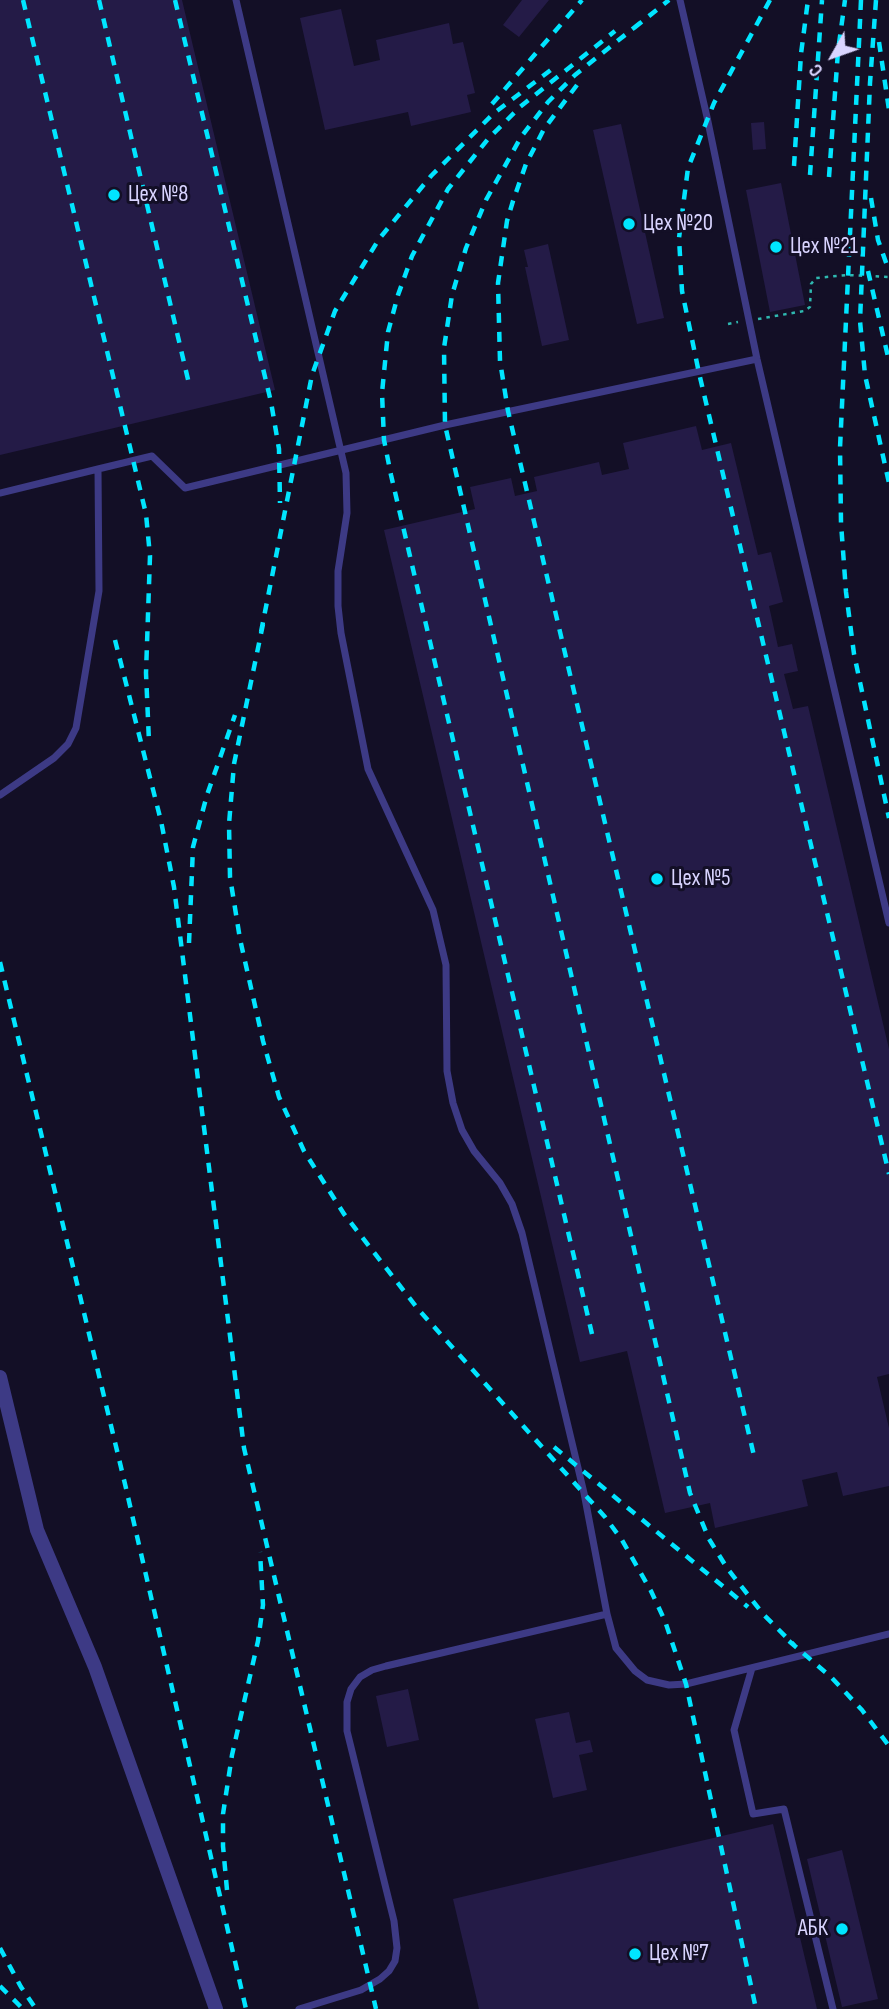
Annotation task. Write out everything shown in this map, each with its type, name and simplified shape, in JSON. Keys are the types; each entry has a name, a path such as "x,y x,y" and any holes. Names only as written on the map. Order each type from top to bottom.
{"street":[{"path":"0,1377 37,1530 95,1667 216,2009"}],"lane":[{"path":"236,0 346,473 347,513 338,571 338,606 368,769 433,910 446,965 447,1059 453,1103 462,1130 474,1151 500,1183 512,1204 522,1233 584,1493 616,1648 625,1661 647,1680 658,1684 686,1684 889,1634"},
{"path":"680,0 708,117 757,359 889,923"},
{"path":"0,493 152,456 185,488 445,425 757,359"},
{"path":"0,795 54,758 68,744 76,728 99,591 98,469"},
{"path":"299,2009 361,1990 380,1979 395,1961 397,1948 394,1921 347,1731 347,1702 351,1689 360,1677 386,1666 607,1614"},
{"path":"752,1668 734,1730 753,1814 784,1809 832,2009"}],"path":[{"path":"728,324 804,311 810,307 811,284 816,278 847,275 889,276"}],"building":[{"name":"Цех №8","path":"0,0 182,0 275,390 0,455"},
{"path":"522,0 549,0 519,37 503,25"},
{"path":"341,9 354,66 380,60 376,40 449,23 453,44 463,42 475,93 467,95 471,112 411,126 408,112 325,130 300,18"},
{"path":"764,122 766,149 753,150 751,123"},
{"name":"Цех №20","path":"621,124 664,318 637,324 593,130"},
{"name":"Цех №21","path":"781,183 805,305 770,312 746,190"},
{"path":"548,244 569,340 542,346 525,267 528,267 524,250"},
{"name":"Цех №5","path":"696,426 702,450 731,443 758,555 771,552 783,602 769,606 778,647 792,644 798,671 784,674 793,709 808,706 889,1049 889,1374 877,1377 889,1428 889,1486 843,1496 837,1472 802,1480 808,1506 715,1528 710,1503 665,1513 627,1351 580,1362 384,530 475,509 470,487 511,478 515,496 537,491 534,477 599,462 602,475 629,469 623,443"},
{"path":"408,1689 419,1740 387,1747 376,1696"},
{"path":"569,1712 576,1743 590,1740 593,1752 579,1755 587,1790 553,1798 535,1719"},
{"name":"Цех №7","path":"773,1824 817,2009 479,2009 453,1899"},
{"name":"АБК","path":"842,1850 878,1999 842,2007 807,1859"}],"railway":[{"path":"23,0 146,514 150,556 146,673 149,742"},
{"path":"99,0 190,388"},
{"path":"175,0 271,402 279,449 280,503"},
{"path":"492,104 582,0"},
{"path":"634,28 669,0"},
{"path":"770,0 714,103 688,168 679,238 682,291 699,373 889,1174"},
{"path":"794,166 801,54 808,0"},
{"path":"810,175 822,0"},
{"path":"829,177 838,51 845,0"},
{"path":"861,0 840,448 841,523 854,654 889,818"},
{"path":"876,0 860,321 865,375 889,483"},
{"path":"640,23 575,75 548,102 521,137 486,200 466,248 452,295 444,348 445,425 690,1493 709,1539 727,1568 763,1614 795,1646"},
{"path":"592,1334 391,475 384,440 382,393 388,332 398,295 412,256 448,189 488,139 520,107 615,31"},
{"path":"879,42 889,110"},
{"path":"261,632 312,375 335,311 379,239 431,176 493,114 552,69"},
{"path":"577,85 544,129 526,164 507,221 498,283 500,361 508,411 755,1460"},
{"path":"871,198 878,240 889,271"},
{"path":"868,271 889,361"},
{"path":"263,624 234,764 229,824 230,877 240,939 263,1041 279,1097 304,1151 344,1214 418,1309 605,1517 622,1540 651,1591 665,1621 686,1684 756,2009"},
{"path":"115,640 161,821 174,887 244,1448 376,2009"},
{"path":"189,943 193,847 207,795 235,715"},
{"path":"0,962 125,1484 246,2009"},
{"path":"554,1447 748,1607"},
{"path":"227,1890 223,1814 232,1755 258,1641 263,1605 260,1552"},
{"path":"789,1641 832,1678 862,1710 889,1746"},
{"path":"0,1948 36,2009"},
{"path":"0,1986 23,2009"}],"place":[{"name":"Цех №8","path":"114,195"},
{"name":"Цех №20","path":"629,224"},
{"name":"Цех №21","path":"776,247"},
{"name":"Цех №5","path":"657,879"},
{"name":"АБК","path":"842,1929"},
{"name":"Цех №7","path":"635,1954"}]}
